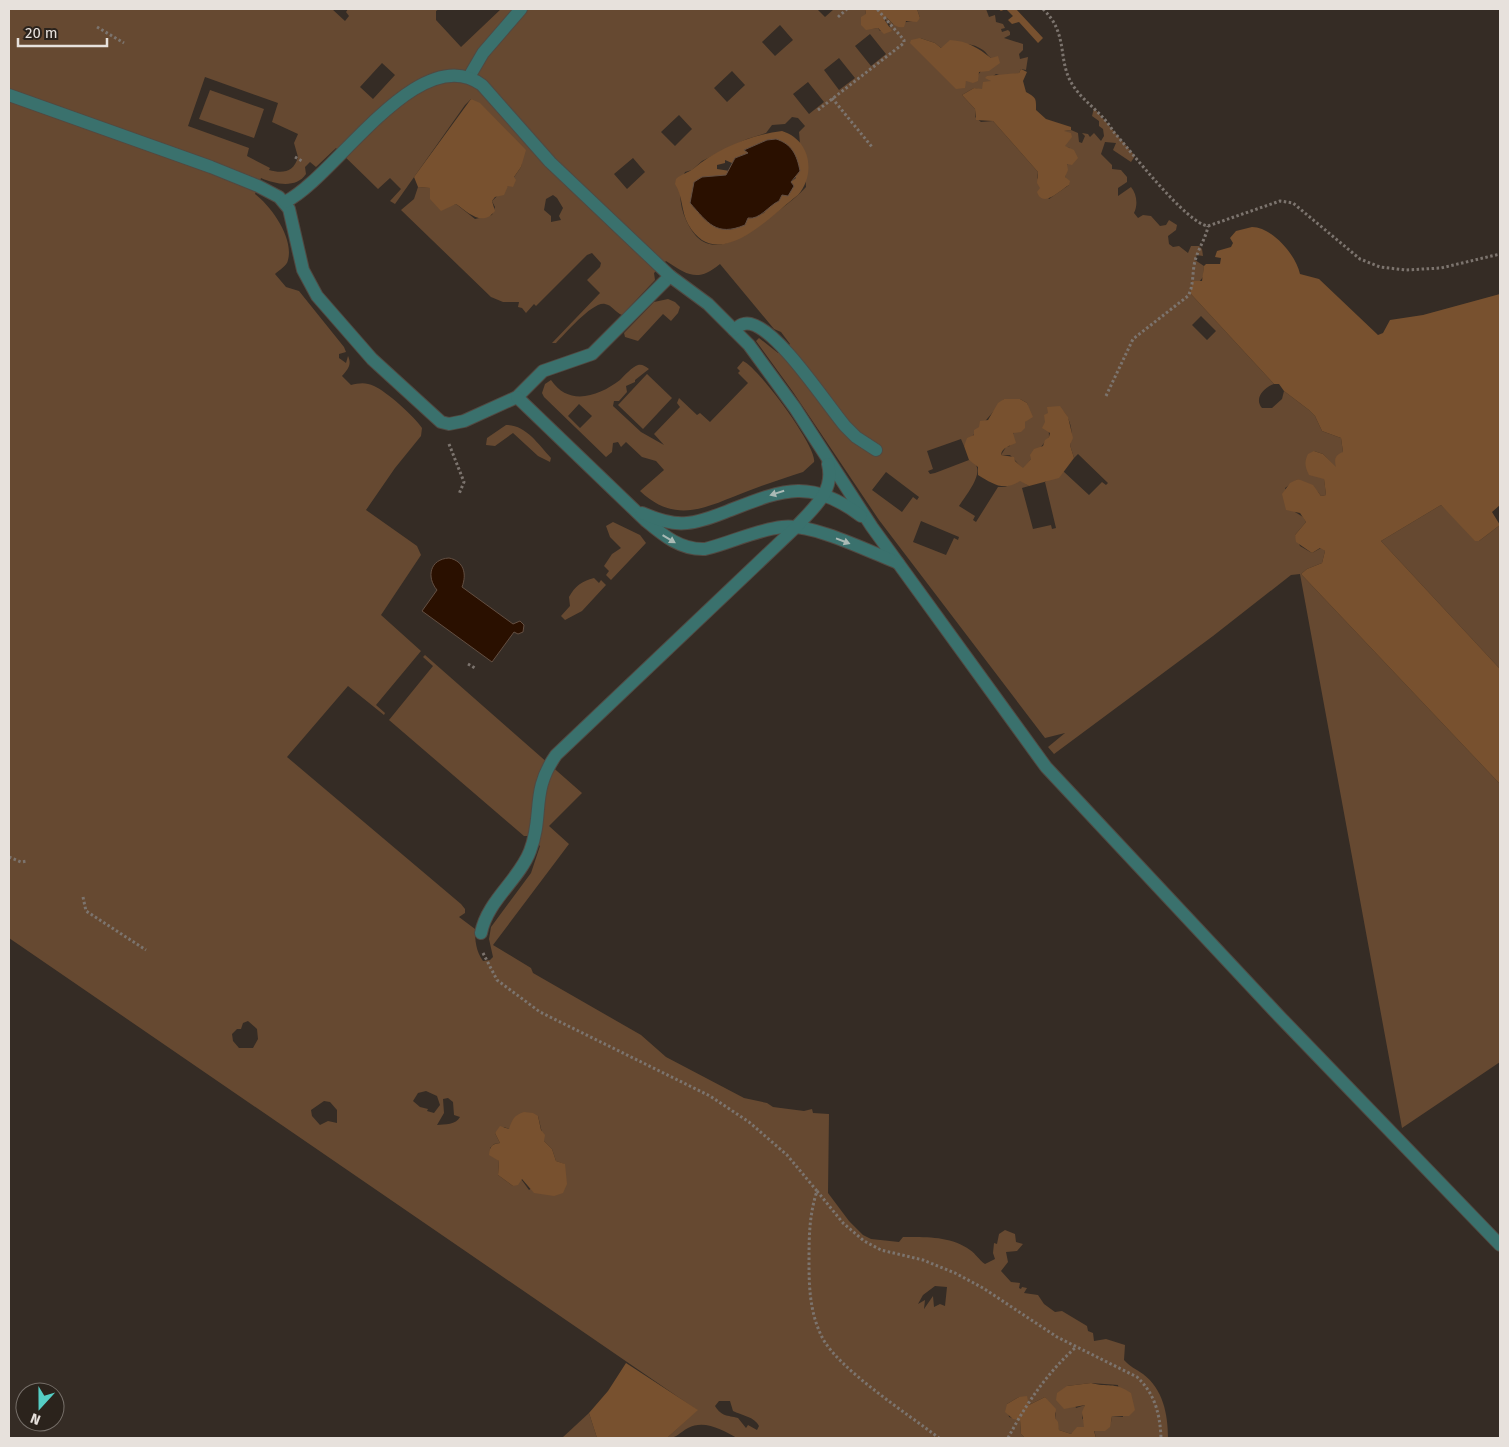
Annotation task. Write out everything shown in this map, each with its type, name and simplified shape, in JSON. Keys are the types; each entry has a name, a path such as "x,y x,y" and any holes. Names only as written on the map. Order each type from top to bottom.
{"lane":[{"path":"469,77 482,52 521,9"},
{"path":"285,202 305,190 398,100 416,88 439,78 459,76 469,77 488,90 550,162 670,276 699,296 734,330 766,368 872,526 1028,743 1067,792 1500,1245"},
{"path":"9,95 258,186 285,202 292,219 303,270 317,296 372,359 441,422 449,424 464,421 517,397 543,371 582,358 599,348 670,276"},
{"path":"734,330 741,324 750,323 767,332 783,348 856,437 876,450"},
{"path":"517,397 632,508 664,536 680,545 696,549 720,545 773,528 796,527 817,531 898,562"},
{"path":"481,933 486,917 518,873 530,850 535,834 541,783 556,755 796,527 825,494 830,478 827,459"},
{"path":"632,508 661,520 686,524 705,520 786,490 825,494 852,509 872,526"}],"path":[{"path":"838,17 847,9"},
{"path":"818,110 905,41 877,9"},
{"path":"1043,9 1050,15 1060,32 1072,84 1108,122 1113,131 1194,221 1208,226 1280,201 1293,203 1360,259 1380,267 1406,270 1441,268 1500,254"},
{"path":"96,27 124,43"},
{"path":"832,98 872,147"},
{"path":"1106,396 1134,339 1188,296 1191,290 1196,255 1206,236 1208,226"},
{"path":"441,422 464,482 459,494"},
{"path":"468,664 475,668"},
{"path":"9,857 21,862 27,860"},
{"path":"83,897 86,910 146,950"},
{"path":"481,933 483,953 490,971 522,1000 561,1024 724,1105 777,1144 843,1224 864,1241 881,1250 923,1260 955,1273 983,1288 1076,1347 1118,1366 1144,1384 1158,1409 1161,1438"},
{"path":"816,1191 809,1234 809,1284 812,1311 822,1337 830,1349 848,1368 939,1438"},
{"path":"1008,1438 1029,1401 1054,1368 1076,1347"}],"shaded area":[{"path":"9,9 332,9 345,21 349,16 346,12 348,9 439,9 436,11 436,20 461,47 501,9 817,9 825,17 834,9 865,9 869,29 878,28 880,31 891,26 884,18 886,17 893,24 920,18 917,9 986,9 989,17 995,15 996,22 1003,24 1005,28 1001,29 1002,32 1008,30 1010,32 1010,35 1004,38 1023,44 1023,50 1019,54 1020,59 1028,57 1026,70 1021,69 1019,73 1002,76 996,74 989,79 992,81 982,90 974,88 962,95 975,109 975,117 981,122 993,121 1038,172 1037,178 1049,199 1069,185 1065,177 1070,148 1065,147 1064,131 1071,130 1078,133 1079,142 1082,143 1085,136 1082,133 1088,134 1090,137 1094,133 1101,141 1104,136 1103,129 1099,126 1099,121 1092,116 1094,108 1135,156 1131,162 1113,150 1116,143 1105,142 1101,154 1112,165 1112,169 1121,170 1127,177 1127,182 1118,188 1118,196 1131,187 1135,193 1136,200 1134,213 1138,218 1143,215 1151,216 1160,226 1166,225 1169,220 1177,225 1176,230 1168,236 1169,244 1173,247 1179,246 1188,253 1191,246 1199,246 1202,249 1203,256 1197,255 1195,260 1204,266 1203,277 1199,282 1192,281 1190,293 1274,384 1266,388 1259,398 1262,408 1272,408 1282,399 1284,391 1315,416 1322,431 1341,438 1343,452 1336,468 1323,454 1314,451 1324,478 1326,495 1321,496 1298,479 1285,488 1295,512 1303,517 1306,522 1295,535 1300,546 1312,553 1321,548 1325,551 1322,563 1307,569 1301,574 1500,784 1500,1062 1402,1128 1300,574 1291,575 1213,636 1054,754 1048,747 1065,733 1045,738 879,520 793,392 756,341 759,338 778,353 790,344 781,332 774,329 720,264 706,273 693,275 666,261 654,273 655,280 622,315 612,307 600,304 579,319 556,343 552,343 600,293 587,280 600,267 601,263 592,253 587,255 536,306 534,304 526,313 522,308 518,307 519,302 503,302 491,297 401,210 414,199 418,187 431,188 446,207 456,204 475,219 492,215 495,207 492,201 508,186 521,167 523,153 471,99 395,204 390,201 401,189 390,178 378,189 336,148 316,167 310,162 305,167 306,174 297,182 285,184 261,178 255,194 274,214 288,242 287,262 275,274 286,287 299,291 344,347 346,352 339,354 339,358 346,363 348,356 349,364 348,369 342,376 351,385 365,383 386,393 422,428 421,436 395,468 366,510 417,546 421,555 381,615 421,651 376,705 385,713 384,715 348,686 287,757 461,904 465,909 465,913 459,917 475,929 476,946 483,961 490,960 493,957 489,939 491,927 531,873 540,846 528,836 524,836 389,720 433,666 423,657 425,655 582,793 549,826 569,844 493,945 531,968 533,973 641,1035 666,1057 744,1098 767,1103 773,1107 804,1111 812,1109 813,1113 829,1114 828,1193 849,1221 863,1235 871,1239 899,1242 903,1237 929,1237 947,1240 963,1245 985,1264 995,1259 993,1253 994,1243 997,1244 999,1234 1005,1230 1015,1234 1016,1242 1023,1244 1017,1251 1006,1252 1008,1262 1001,1271 1011,1282 1020,1283 1019,1288 1027,1288 1024,1293 1038,1295 1044,1304 1055,1312 1062,1311 1087,1326 1088,1331 1093,1333 1094,1341 1106,1339 1125,1345 1124,1360 1150,1380 1160,1395 1167,1420 1168,1438 1096,1438 1094,1430 1111,1422 1112,1416 1123,1417 1118,1385 1091,1383 1067,1386 1076,1408 1085,1405 1082,1418 1085,1423 1084,1427 1071,1434 1059,1430 1055,1418 1056,1413 1045,1397 1029,1405 1029,1401 1019,1397 1007,1404 1009,1417 1020,1420 1021,1434 1025,1438 737,1438 713,1427 700,1425 688,1428 676,1436 667,1438 697,1410 9,938","holes":["780,25 793,40 775,56 762,42","870,34 886,54 871,66 855,46","920,38 935,43 941,48 967,44 983,50 991,58 978,75 964,84","839,58 855,78 839,90 824,70","382,63 395,75 373,99 360,87","732,71 745,85 727,102 714,88","205,77 278,103 272,122 298,134 294,143 298,157 294,166 287,171 269,170 270,168 247,156 249,148 188,126","808,82 824,102 809,114 793,94","679,115 692,129 675,146 661,132","792,117 798,118 805,126 799,132 800,144 804,150 806,187 793,200 735,240 713,245 703,242 694,234 682,208 680,190 685,172 692,170 702,161 724,150 747,139 766,133 772,125 785,124","633,158 645,172 627,189 614,174","553,195 563,208 559,216 561,220 551,222 551,216 544,210 546,199","1201,316 1216,331 1207,340 1192,325","1004,399 1020,399 1027,403 1029,416 1016,429 1010,446 1006,447 1001,455 1010,455 1023,469 1049,437 1048,411 1062,410 1068,417 1071,427 1070,445 1074,458 1078,454 1108,483 1106,485 1102,482 1089,495 1063,471 1045,482 1056,528 1052,529 1051,525 1033,529 1022,488 1029,486 1020,480 1005,487 998,487 976,522 973,520 975,516 959,506 977,475 975,464 969,460 930,474 928,471 933,469 927,451 961,439 964,446","886,472 919,497 917,500 913,497 902,512 872,490","921,521 959,537 958,540 954,538 946,555 913,542","248,1021 257,1029 258,1039 253,1048 239,1048 233,1041 232,1034 237,1029 241,1029 243,1023","426,1091 437,1096 440,1105 434,1113 427,1111 428,1109 420,1107 413,1101 418,1093","448,1098 453,1102 454,1115 460,1117 453,1123 437,1125 444,1113 443,1099","324,1101 330,1102 337,1110 337,1123 328,1121 320,1125 312,1116 311,1110","538,1116 544,1141 552,1149 556,1161 564,1164 529,1190 521,1179 513,1186 498,1175 499,1161 490,1148 494,1144 500,1143 495,1133 504,1127 509,1129","935,1286 947,1287 945,1306 940,1304 934,1307 933,1296 924,1309 925,1300 918,1304 923,1295","719,1401 730,1401 733,1411 751,1418 759,1426 757,1430 748,1425 746,1428 738,1418 720,1412 715,1406"]},
{"path":"865,9 917,9 920,18 917,22 906,21 904,27 898,27 886,17 884,19 892,31 884,34 878,28 866,30 861,25 861,17 866,14"},
{"path":"1006,9 1016,9 1043,38 1038,43 1019,22 1012,24 1008,20 1013,16"},
{"path":"920,38 935,43 941,48 950,40 967,43 991,58 998,56 1000,63 989,71 979,72 978,81 973,83 966,81 965,88 956,89 910,43 911,40"},
{"path":"1021,69 1027,72 1023,81 1026,92 1035,99 1036,110 1046,119 1071,127 1071,130 1064,131 1071,133 1072,137 1065,146 1074,150 1078,158 1072,165 1067,164 1068,170 1065,177 1070,181 1069,185 1047,199 1040,197 1037,192 1040,188 1037,183 1038,172 993,121 976,120 975,109 962,95 974,88 982,89 983,82 991,81 985,78 987,76 1019,73"},
{"path":"210,90 264,109 254,138 199,119"},
{"path":"471,99 480,103 526,150 521,167 514,177 516,180 513,187 508,186 504,195 495,197 492,201 495,211 485,218 476,217 456,204 441,211 430,199 430,188 418,187 414,177"},
{"path":"782,131 792,135 805,150 808,158 808,168 804,187 798,195 758,228 743,237 728,243 713,244 700,238 688,224 675,184 676,179 723,149 770,133","holes":["767,140 796,178 791,182 794,186 788,195 782,194 779,201 769,206 764,213 748,218 734,229 714,226 690,203 719,177 726,175 730,171 717,169 717,165 725,163 725,160 732,163 735,158 749,153 745,150"]},
{"path":"776,139 782,141 793,151 800,171 791,182 794,186 788,196 782,195 779,201 760,215 748,218 745,225 735,228 720,229 702,217 690,203 694,182 702,177 726,175 735,158 748,153 744,150 767,140"},
{"path":"1252,227 1260,228 1282,243 1294,259 1300,274 1319,279 1378,335 1383,333 1390,320 1423,315 1500,294 1500,505 1492,512 1500,525 1479,541 1475,541 1441,505 1381,541 1500,669 1500,784 1301,574 1307,569 1322,563 1325,551 1320,548 1312,553 1296,542 1295,535 1306,522 1300,513 1286,510 1282,494 1290,483 1298,479 1313,485 1321,496 1326,495 1324,479 1309,475 1306,460 1308,454 1314,451 1323,454 1336,467 1336,458 1338,454 1343,452 1341,438 1322,431 1315,416 1284,391 1279,384 1274,384 1190,293 1192,281 1202,281 1206,264 1220,264 1221,258 1215,257 1217,251 1231,247 1233,243 1230,238 1236,231"},
{"path":"668,299 680,307 678,313 671,321 663,314 638,341 625,337 624,333 654,302"},
{"path":"743,361 751,366 761,377 786,408 807,441 813,454 814,462 803,472 693,510 667,508 654,502 640,491 664,470 656,461 642,457 626,442 621,447 618,442 613,443 612,452 606,457 542,393 545,384 551,380 566,394 584,396 594,394 612,386 636,366 644,366 649,369 635,382 626,386 627,392 619,401 614,401 613,406 641,432 664,445 654,434 680,407 677,403 679,398 697,415 700,413 710,422 748,383 738,373 740,371 737,368","holes":["579,404 592,416 580,428 568,416"]},
{"path":"647,374 672,398 643,429 618,405"},
{"path":"1004,399 1020,399 1027,403 1033,417 1025,422 1025,428 1021,432 1013,433 1016,443 1005,448 1001,455 1014,457 1015,461 1023,468 1031,459 1030,455 1034,449 1043,446 1045,440 1049,437 1050,433 1042,428 1045,422 1044,415 1048,413 1047,407 1060,406 1068,417 1073,438 1070,445 1074,458 1059,478 1029,486 1020,481 1009,486 999,486 978,475 978,467 969,460 964,446 967,438 974,435 974,430 979,427 980,421 988,420 998,403"},
{"path":"506,425 520,428 531,436 551,458 550,462 538,456 513,433 495,446 486,445 487,438"},
{"path":"1441,505 1479,541 1500,525 1500,669 1381,541"},
{"path":"613,522 640,535 646,543 611,580 606,575 609,571 604,566 612,554 621,548 610,537 606,526"},
{"path":"449,558 458,562 463,569 462,587 513,624 520,621 524,625 523,632 518,634 514,632 492,662 422,611 437,590 431,574 434,565 443,559"},
{"path":"594,578 599,583 601,580 606,585 582,611 565,620 561,616 570,606 569,597 571,593 579,584"},
{"path":"524,1112 533,1113 538,1116 541,1130 545,1135 544,1141 552,1149 556,1161 565,1164 567,1184 563,1193 554,1196 534,1193 522,1179 518,1185 513,1186 498,1175 499,1161 489,1155 492,1146 500,1143 495,1133 500,1126 509,1129 514,1118"},
{"path":"626,1363 698,1410 667,1438 597,1438 589,1413 608,1391"},
{"path":"1091,1383 1125,1389 1131,1393 1135,1410 1129,1416 1112,1416 1110,1427 1105,1431 1094,1431 1096,1438 1025,1438 1021,1434 1020,1420 1013,1419 1005,1412 1007,1404 1019,1397 1027,1396 1029,1405 1045,1397 1056,1409 1055,1418 1058,1422 1059,1430 1071,1434 1077,1427 1084,1427 1082,1412 1085,1405 1064,1409 1056,1400 1057,1393 1067,1386"},
{"path":"589,1413 597,1438 562,1438"}]}
